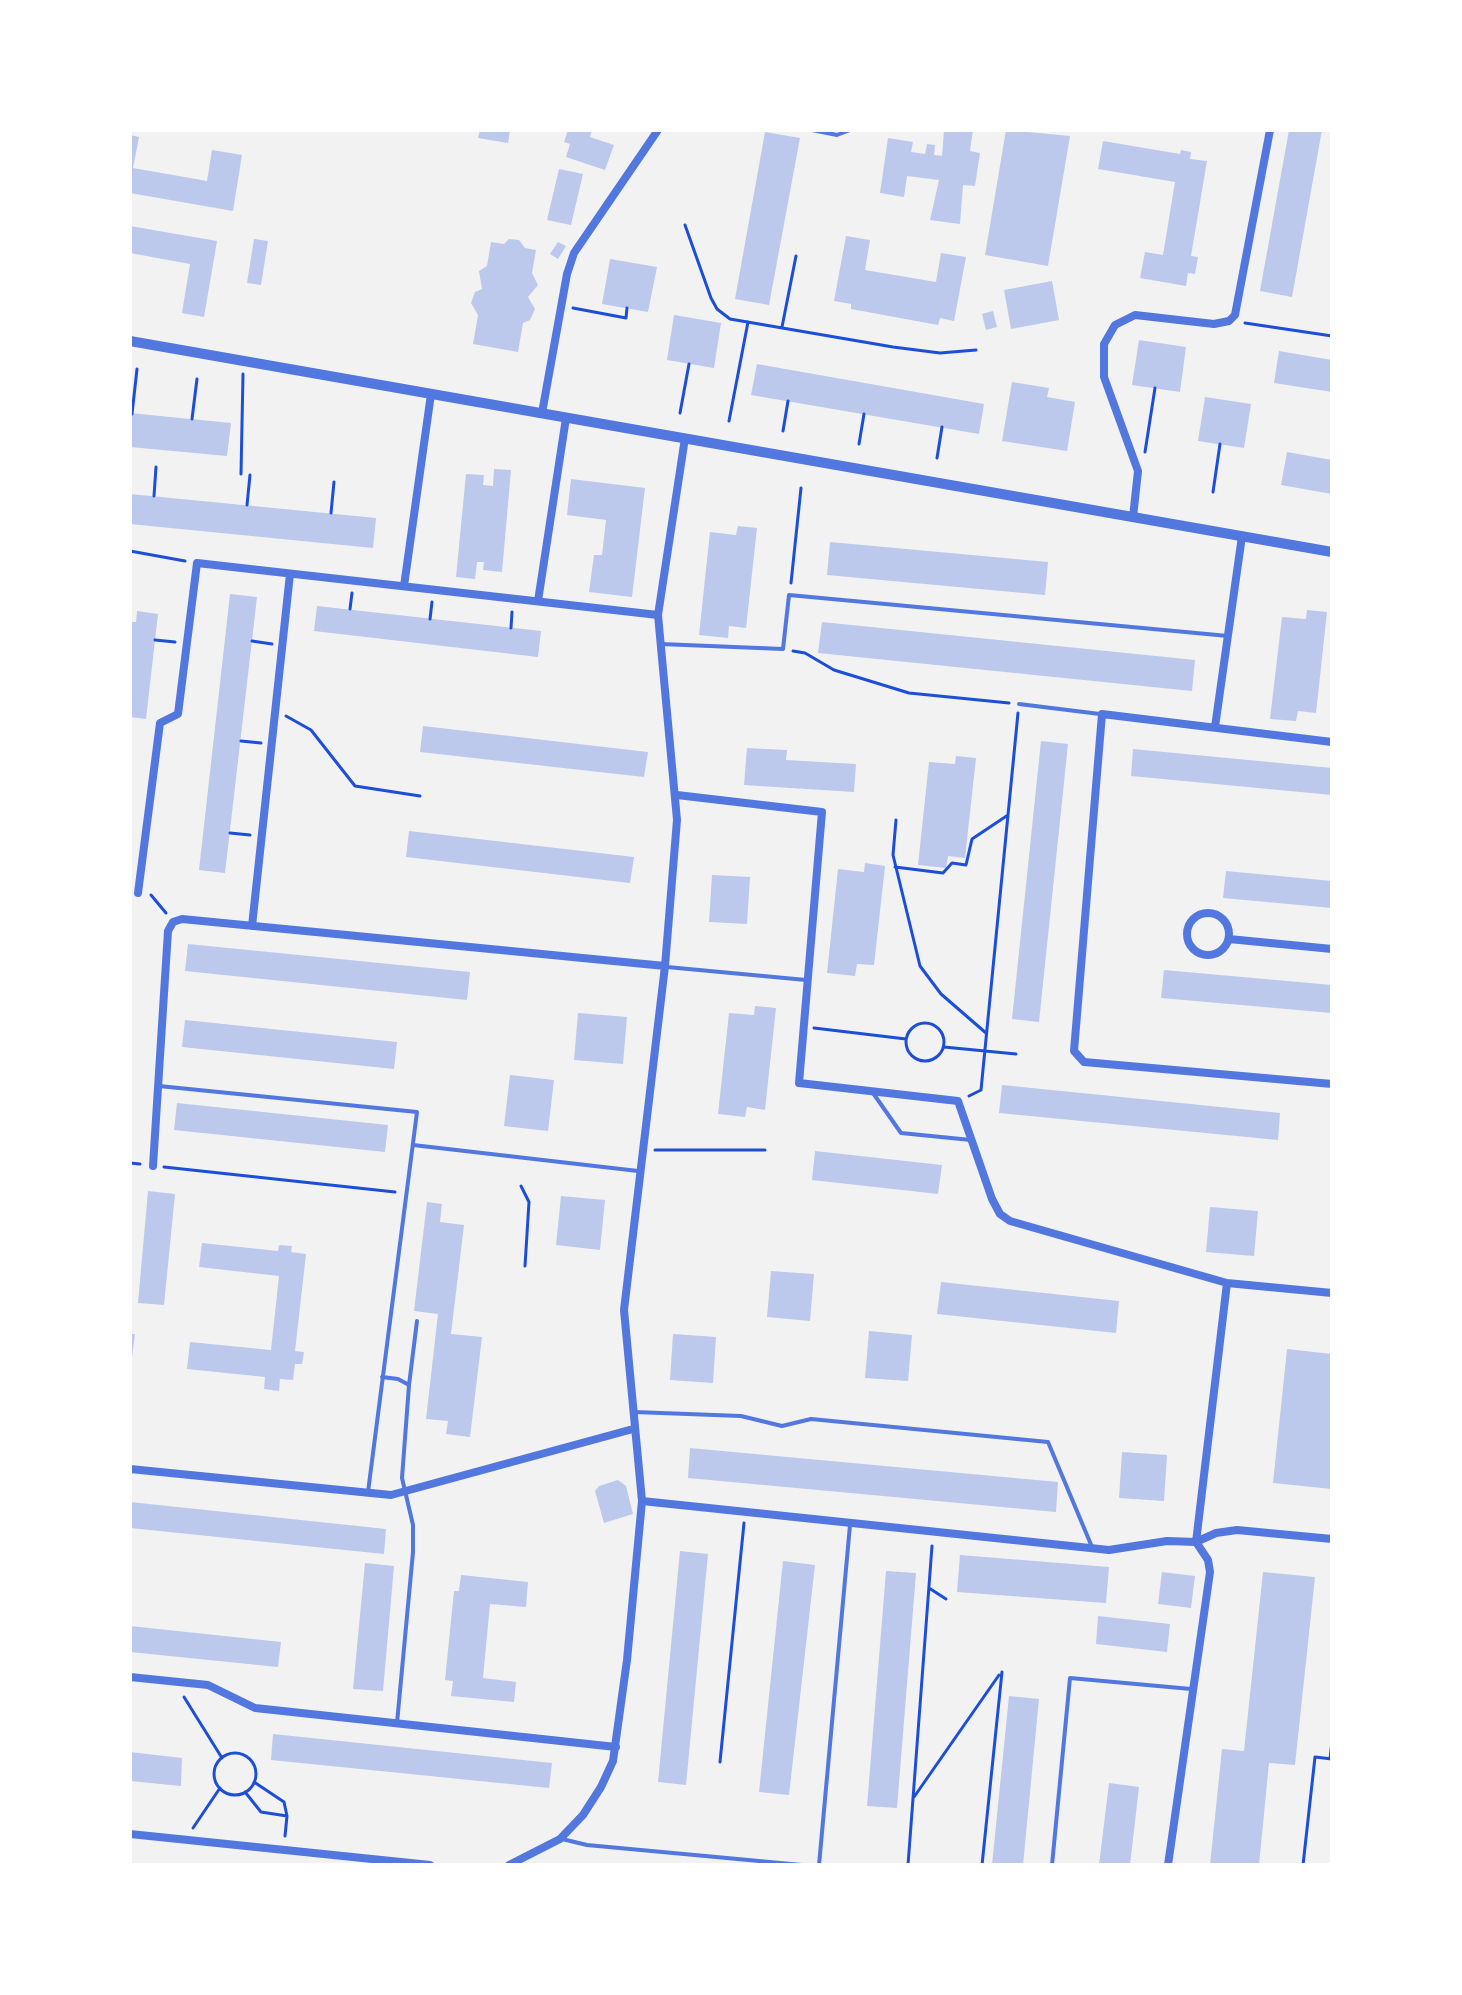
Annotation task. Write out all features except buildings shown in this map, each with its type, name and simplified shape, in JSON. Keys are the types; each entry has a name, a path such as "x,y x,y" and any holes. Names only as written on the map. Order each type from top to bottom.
{"street":[{"path":"542,413 574,253 658,130"},
{"path":"1133,517 1139,479 1136,461 1104,377 1102,354 1107,335 1122,320 1135,315 1214,324 1229,321 1239,307 1270,130"},
{"path":"130,341 1332,552"},
{"path":"404,586 431,394"},
{"path":"538,601 566,418"},
{"path":"509,1865 560,1839 583,1815 597,1794 616,1747 642,1501 624,1329 665,966 677,795 658,615 685,438"},
{"path":"1215,727 1242,536"},
{"path":"138,893 160,723 178,714 197,563 658,615"},
{"path":"252,926 290,574"},
{"path":"1332,742 1102,714 1074,1051 1078,1059 1084,1062 1332,1084"},
{"path":"677,795 822,812 799,1083 958,1101 992,1199 1000,1214 1010,1221 1227,1283 1332,1293"},
{"path":"1207,913 1222,917 1229,931 1229,939 1218,953 1208,956 1197,953 1186,935 1193,919 1207,913"},
{"path":"153,1166 168,931 173,922 182,919 665,966"},
{"path":"1229,939 1332,949"},
{"path":"1168,1865 1210,1572 1208,1560 1196,1542 1227,1283"},
{"path":"130,1469 368,1495 404,1492 633,1429"},
{"path":"642,1501 1093,1549 1122,1550 1167,1541 1196,1542 1216,1533 1237,1530 1332,1539"},
{"path":"130,1677 208,1685 255,1708 616,1747"},
{"path":"130,1834 430,1865"}],"lane":[{"path":"812,130 837,135 850,130"},
{"path":"659,644 783,649 789,595 1228,636"},
{"path":"1019,704 1102,714"},
{"path":"665,966 808,980"},
{"path":"159,1086 417,1112 368,1495"},
{"path":"872,1091 901,1133 972,1140"},
{"path":"413,1145 641,1171"},
{"path":"397,1723 413,1552 413,1525 404,1492 402,1462 417,1321"},
{"path":"382,1377 398,1379 409,1385"},
{"path":"632,1412 741,1416 782,1426 811,1419 1048,1442 1093,1549"},
{"path":"819,1865 850,1525"},
{"path":"1052,1865 1070,1678 1194,1689"},
{"path":"560,1839 587,1845 802,1865"}],"path":[{"path":"685,225 717,309 730,319 940,353 976,350"},
{"path":"782,328 796,256"},
{"path":"561,306 626,318 627,308"},
{"path":"1229,321 1332,336"},
{"path":"729,421 748,322"},
{"path":"241,474 244,361"},
{"path":"680,413 689,364"},
{"path":"132,414 137,369"},
{"path":"192,419 197,379"},
{"path":"1139,479 1155,388"},
{"path":"783,431 788,401"},
{"path":"859,444 864,414"},
{"path":"937,458 942,427"},
{"path":"1213,492 1220,444"},
{"path":"154,496 156,467"},
{"path":"247,505 250,475"},
{"path":"331,513 334,482"},
{"path":"789,595 801,488"},
{"path":"130,551 197,563"},
{"path":"155,640 187,643"},
{"path":"252,641 282,645"},
{"path":"783,649 805,653 834,670 909,693 1019,704 981,1090 958,1101"},
{"path":"275,711 311,730 355,786 420,796"},
{"path":"241,741 271,744"},
{"path":"895,867 943,873 952,863 966,865 972,839 1008,815"},
{"path":"896,820 895,867 925,975 986,1033"},
{"path":"230,833 261,836"},
{"path":"138,893 155,895 173,922"},
{"path":"929,1023 943,1035 944,1047 937,1058 924,1062 912,1057 906,1039 912,1028 929,1023"},
{"path":"804,1026 906,1039"},
{"path":"944,1047 1016,1054"},
{"path":"643,1150 765,1150"},
{"path":"130,1163 406,1193"},
{"path":"521,1186 529,1202 525,1266"},
{"path":"720,1762 745,1513"},
{"path":"908,1865 933,1534"},
{"path":"929,1587 946,1599"},
{"path":"913,1799 1002,1672 982,1865"},
{"path":"174,1681 222,1758"},
{"path":"1303,1865 1315,1757 1331,1759 1332,1741"},
{"path":"235,1753 248,1758 255,1769 254,1782 245,1792 232,1795 220,1788 214,1776 222,1758 235,1753"},
{"path":"254,1782 284,1802 287,1816 284,1850"},
{"path":"185,1840 220,1788"},
{"path":"245,1792 261,1812 287,1816"}]}
